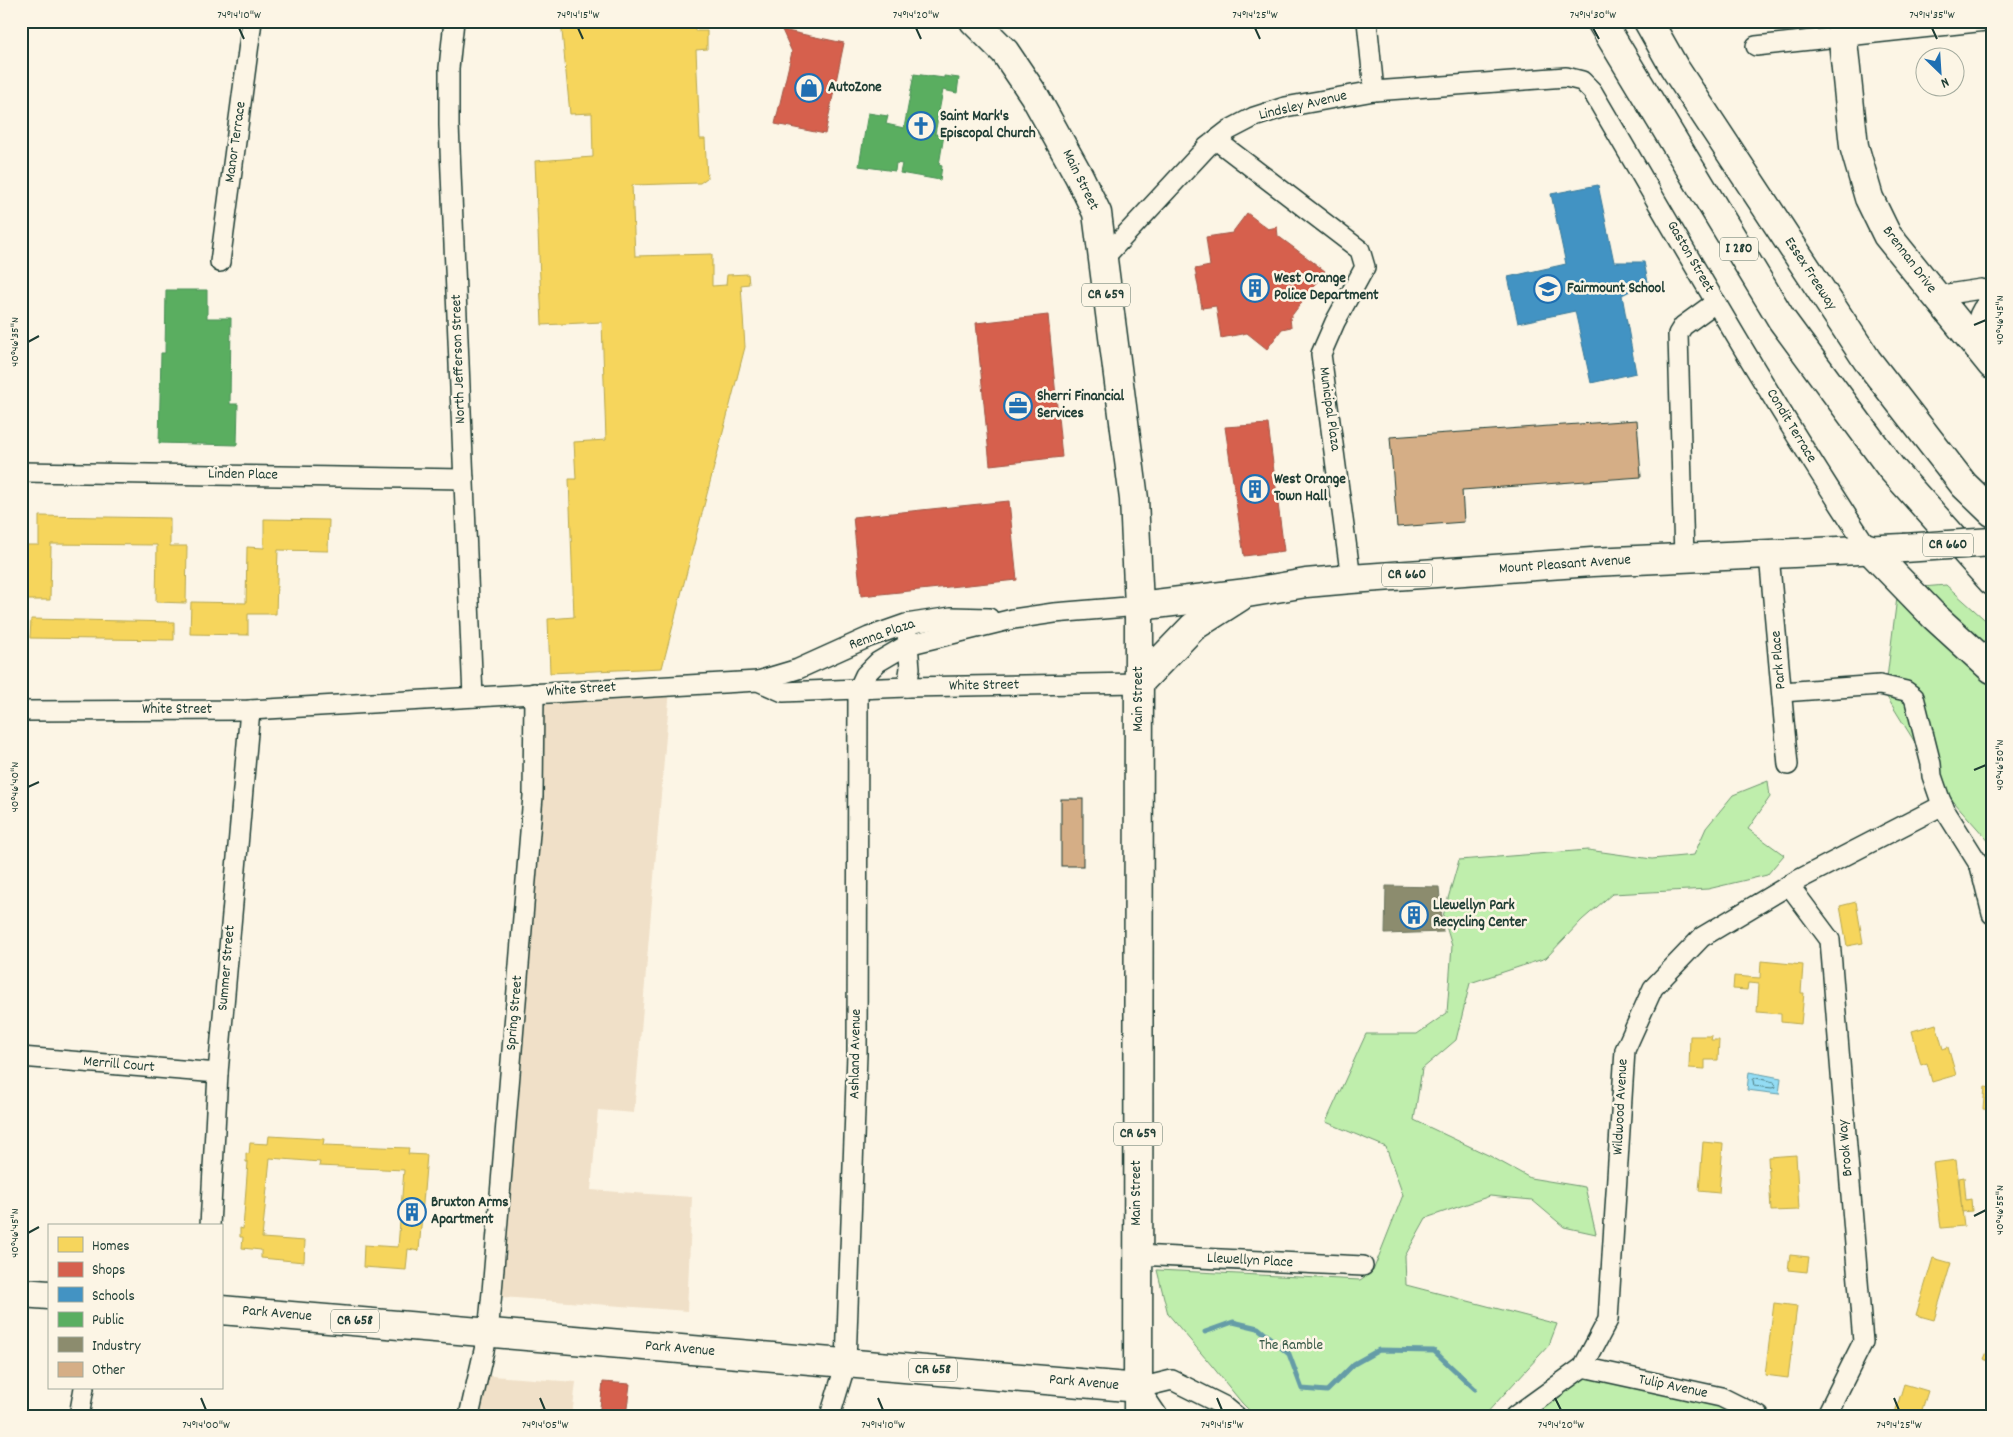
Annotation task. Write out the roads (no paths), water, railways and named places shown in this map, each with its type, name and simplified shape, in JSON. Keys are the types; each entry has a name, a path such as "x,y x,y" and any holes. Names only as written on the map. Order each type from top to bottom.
{"main road":[{"name":"Main Street","path":"974,21 1006,52 1034,95 1080,176 1097,213 1134,499 1139,606 1138,1416"},
{"name":"I 280","path":"1601,21 1782,320 1891,468 1990,579"},
{"name":"Essex Freeway","path":"1648,21 1674,67 1867,360 1964,486 1992,512"},
{"name":"Brennan Drive","path":"1842,29 1854,146 1869,198 1887,235 1985,357"},
{"name":"Mount Pleasant Avenue","path":"1139,606 1247,593 1306,583 1351,579 1592,562 1769,555 1992,542"},
{"path":"1868,548 1934,616 1992,669"},
{"path":"1139,683 1193,627 1247,593"},
{"path":"21,1293 48,1295"},
{"name":"Park Avenue","path":"222,1310 1139,1388"}],"street":[{"name":"Manor Terrace","path":"220,262 252,21"},
{"name":"North Jefferson Street","path":"454,21 449,68 449,124 473,696"},
{"path":"1367,21 1374,91"},
{"path":"1756,46 1842,29 1986,21"},
{"name":"Lindsley Avenue","path":"1103,259 1207,147 1229,130 1254,117 1285,107 1374,91 1566,77 1582,81"},
{"name":"Gaston Street","path":"1582,81 1592,91 1716,302 1683,326 1678,334 1684,558"},
{"name":"Municipal Plaza","path":"1216,140 1360,250 1365,267 1335,322 1322,354 1351,579"},
{"path":"1935,296 1982,289 1992,291"},
{"path":"1985,357 1976,326 1985,304 1992,299"},
{"name":"Condit Terrace","path":"1716,302 1828,488 1868,548"},
{"name":"Linden Place","path":"21,472 464,479"},
{"name":"Park Place","path":"1769,555 1788,765"},
{"name":"Renna Plaza","path":"858,690 865,675 878,662 908,645 1013,619 1054,613 1139,606"},
{"name":"Renna Plaza","path":"758,681 798,669 869,636 906,624 951,617 1013,619"},
{"path":"906,624 910,668 907,687"},
{"name":"White Street","path":"21,711 250,710 758,681 783,692 907,687 1139,683"},
{"path":"1782,692 1880,685 1906,691 1914,697 1931,764 1932,776 1946,812 1980,866 1992,914"},
{"name":"Ashland Avenue","path":"830,1416 846,1363 857,1054 858,690"},
{"name":"Spring Street","path":"469,1416 488,1333 534,796 534,693"},
{"name":"Summer Street","path":"210,1224 218,1073 250,710"},
{"name":"Wildwood Avenue","path":"1515,1416 1583,1367 1608,1320 1625,1050 1653,988 1702,938 1789,885 1943,805"},
{"name":"Brook Way","path":"1789,885 1830,940 1863,1342 1826,1416"},
{"name":"Merrill Court","path":"21,1057 218,1073"},
{"name":"Llewellyn Place","path":"1137,1255 1363,1266"},
{"name":"Tulip Avenue","path":"1583,1367 1721,1397 1759,1416"},
{"name":"Park Avenue","path":"1158,1416 1139,1388 1172,1380 1224,1406 1236,1416"},
{"path":"79,1416 84,1390"}],"water":[{"path":"1749,1072 1781,1078 1779,1094 1747,1090"}],"waterway":[{"path":"1205,1332 1233,1322 1258,1328 1289,1354 1302,1389 1327,1391 1354,1364 1379,1350 1434,1351 1475,1389"},
{"path":"1542,1413 1552,1416"}],"place":[{"name":"AutoZone","path":"809,88"},
{"name":"Saint Mark's Episcopal Church","path":"921,126"},
{"name":"West Orange Police Department","path":"1255,288"},
{"name":"Fairmount School","path":"1548,289"},
{"name":"Sherri Financial Services","path":"1018,406"},
{"name":"West Orange Town Hall","path":"1255,489"},
{"name":"Llewellyn Park Recycling Center","path":"1414,915"},
{"name":"Bruxton Arms Apartment","path":"412,1212"}],"park label":[{"name":"The Ramble","path":"1291,1346"}]}
